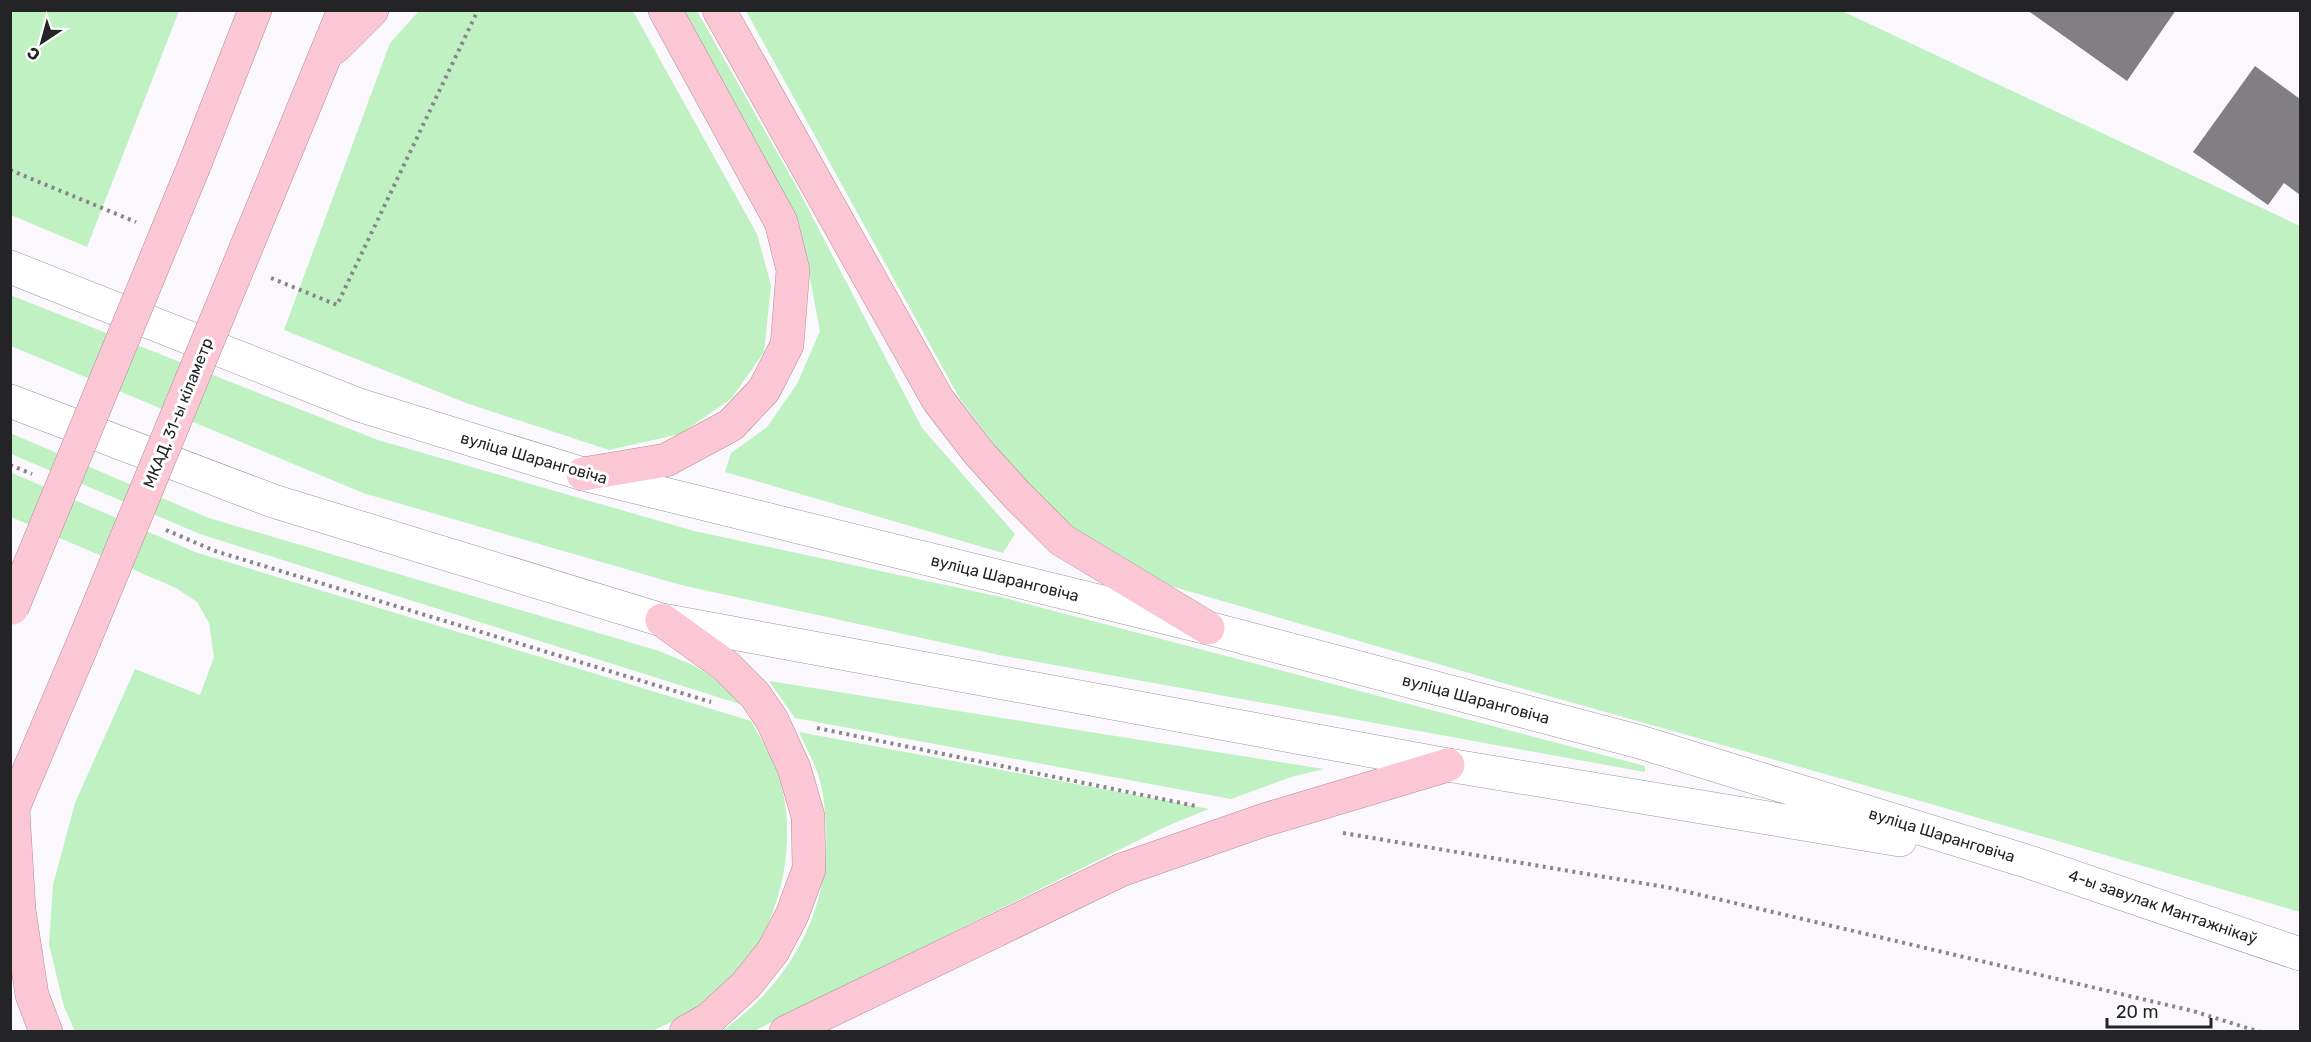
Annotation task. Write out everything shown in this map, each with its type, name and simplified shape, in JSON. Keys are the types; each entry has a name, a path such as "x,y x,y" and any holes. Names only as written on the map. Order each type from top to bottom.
{"highway":[{"path":"11,609 194,166 255,10"},
{"name":"МКАД, 31-ы кіламетр","path":"12,813 344,10"},
{"path":"327,54 372,10"},
{"path":"583,474 666,460 731,425 764,390 787,345 793,270 781,222 665,10"},
{"path":"719,10 938,400 979,453 1062,540 1208,628"},
{"path":"662,620 726,666 755,695 772,720 789,759 808,816 809,869 792,915 773,951 746,986 709,1019 686,1032"},
{"path":"786,1032 1121,870 1264,820 1448,765"},
{"path":"12,813 19,910 32,995 46,1032"}],"street":[{"name":"вуліца Шаранговіча","path":"10,267 58,288 359,405 583,474 1208,628 1640,742 2026,861"},
{"name":"вуліца Шаранговіча","path":"10,401 273,501 662,620 1448,765 2026,861"},
{"name":"4-ы завулак Мантажнікаў","path":"2026,861 2301,954"}],"path":[{"path":"10,465 43,478"},
{"path":"161,528 215,551 711,702"},
{"path":"817,728 1200,807"},
{"path":"1342,833 1671,888 2193,1011 2260,1032"}],"green space":[{"path":"10,11 179,11 87,247 11,215"},
{"path":"419,11 633,11 757,234 771,285 764,352 731,399 680,434 609,450 466,403 284,330 390,43"},
{"path":"674,11 697,11 799,191 922,428 1015,534 1003,553 725,472 731,453 767,427 797,384 820,331 803,241"},
{"path":"746,11 1842,11 2300,226 2300,912 1164,584 1087,538 1031,493 960,399"},
{"path":"10,295 378,440 694,531 1001,597 1645,766 1645,772 999,655 681,585 363,493 11,346"},
{"path":"10,433 209,518 659,651 695,666 715,679 743,705 200,534 11,454"},
{"path":"10,472 195,552 751,721 778,773 787,821 782,882 761,939 744,965 724,988 701,1007 652,1031 75,1031 64,1007 49,944 53,885 75,803 135,669 200,695 214,657 209,623 197,602 176,588 11,517"},
{"path":"769,681 1324,769 1291,777 1231,799 795,718"},
{"path":"799,732 1209,809 1167,826 754,1031 720,1032 745,1013 786,968 802,942 822,886 826,855 824,799 818,774"}],"building":[{"path":"2027,10 2176,10 2127,81"},
{"path":"2255,66 2300,99 2300,195 2284,183 2268,205 2193,152"}]}
